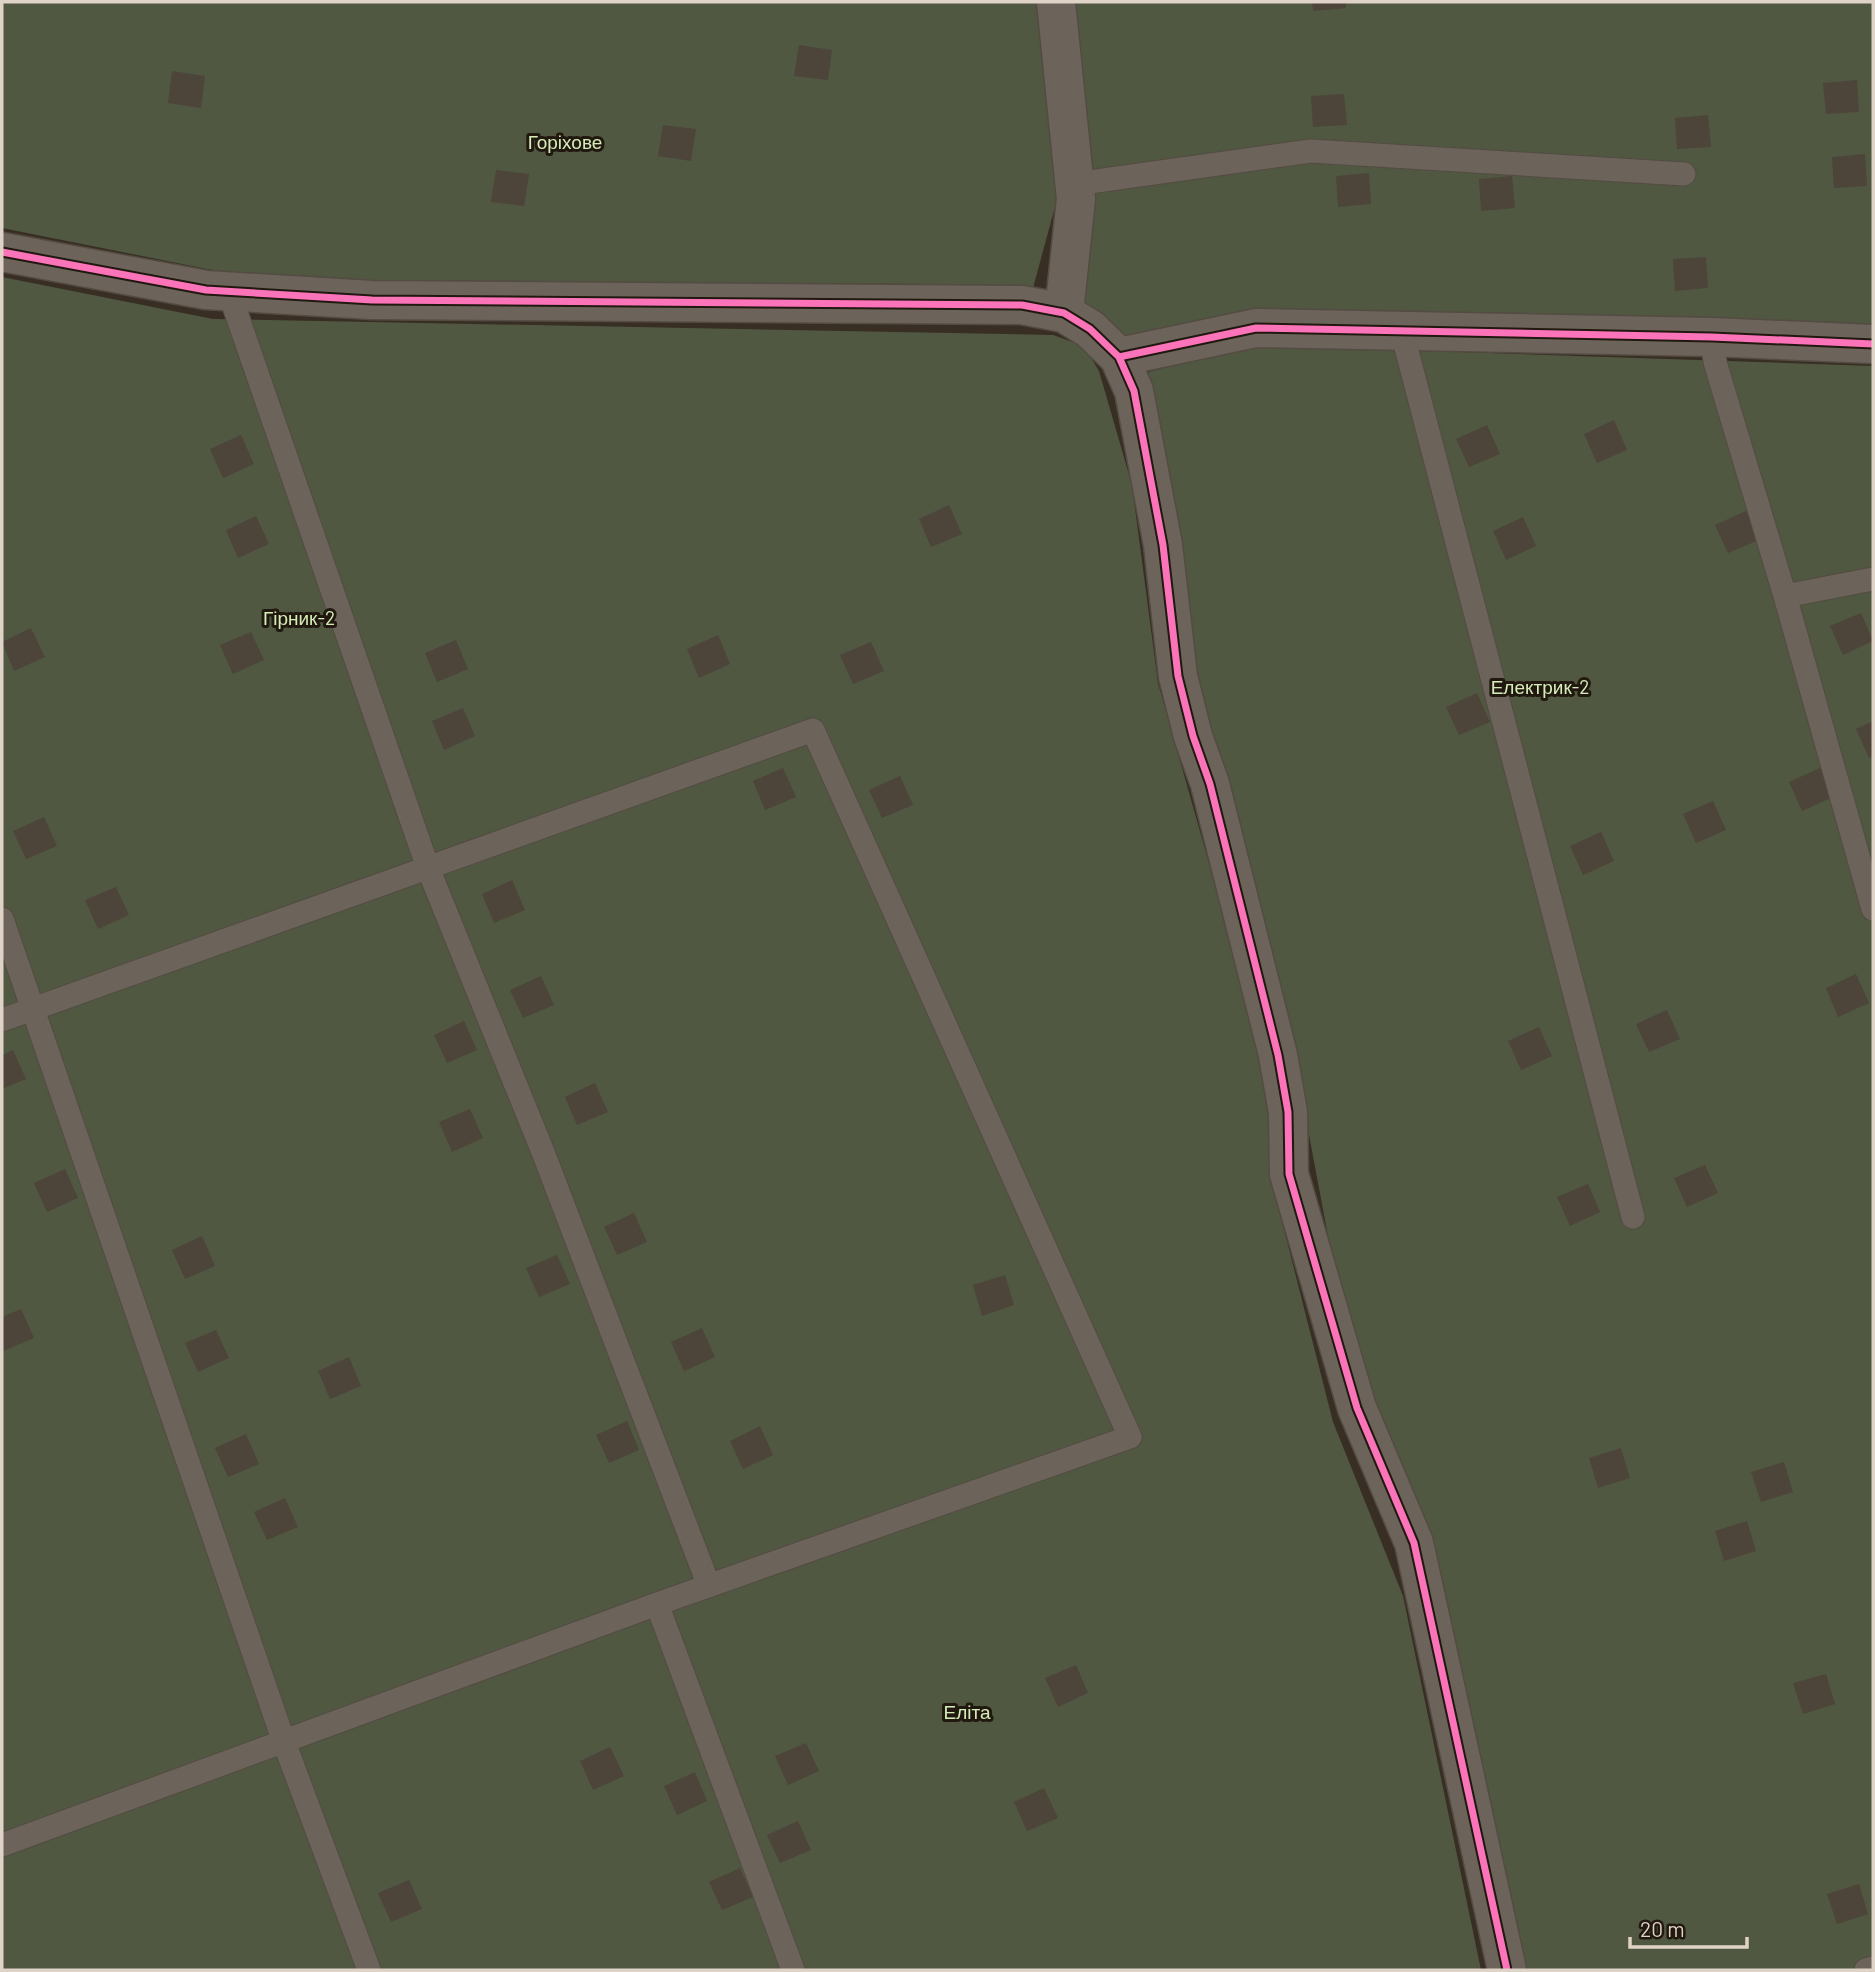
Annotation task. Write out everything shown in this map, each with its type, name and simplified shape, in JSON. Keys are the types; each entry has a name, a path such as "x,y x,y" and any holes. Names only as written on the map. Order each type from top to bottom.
{"street":[{"path":"1056,2 1076,200 1064,313"},
{"path":"2,252 206,290 372,300 1022,305 1064,313 1090,329 1119,357 1134,391 1141,425 1163,545 1178,676 1193,736 1210,785 1278,1055 1289,1111 1289,1174 1357,1408 1414,1544 1507,1970"},
{"path":"1119,357 1256,328 1712,337 1873,344"}],"lane":[{"path":"1075,184 1311,151 1684,174"},
{"path":"229,292 428,868 543,1152 709,1586"},
{"path":"1402,332 1633,1217"},
{"path":"1712,337 1715,362 1785,596 1873,909"},
{"path":"1785,596 1873,579"},
{"path":"2,1020 813,730 1130,1437 657,1604 2,1846"},
{"path":"2,919 284,1742 369,1970"},
{"path":"657,1604 793,1970"},
{"path":"1867,1970 1873,1968"}],"green space":[{"name":"Горіхове","path":"2,2 1041,2 1059,192 1033,288 933,284 377,282 217,271 2,228"},
{"path":"1071,2 1873,2 1873,333 1122,339 1080,299"},
{"path":"2,277 213,319 1053,335 1084,346 1099,371 1132,485 1158,683 1265,1061 1275,1194 1333,1422 1403,1596 1481,1970 2,1970"},
{"name":"Електрик-2","path":"1252,345 1873,366 1873,1970 1521,1970 1365,1404 1340,1300 1294,1055 1195,682 1179,555 1148,372"}],"building":[{"path":"1312,2 1346,2 1346,8 1313,11"},
{"path":"799,45 832,50 828,80 794,76"},
{"path":"172,71 205,76 201,108 168,103"},
{"path":"1857,80 1859,112 1826,114 1823,83"},
{"path":"1344,94 1347,125 1313,127 1311,96"},
{"path":"1708,115 1711,147 1677,149 1675,118"},
{"path":"663,125 696,129 691,161 658,156"},
{"path":"1865,154 1867,186 1834,188 1832,157"},
{"path":"496,170 529,174 524,206 491,202"},
{"path":"1369,173 1371,204 1338,207 1336,176"},
{"path":"1512,176 1515,208 1481,211 1479,179"},
{"path":"1706,257 1708,288 1675,291 1673,259"},
{"path":"1614,420 1627,450 1597,463 1584,434"},
{"path":"1487,425 1500,454 1469,467 1456,439"},
{"path":"241,435 254,464 223,478 210,449"},
{"path":"949,505 962,534 931,547 919,519"},
{"path":"1746,511 1759,540 1728,553 1715,525"},
{"path":"256,516 269,544 238,558 226,530"},
{"path":"1523,517 1536,546 1506,560 1493,531"},
{"path":"1861,613 1873,641 1843,655 1830,626"},
{"path":"31,628 45,657 14,671 2,642"},
{"path":"251,632 264,660 233,674 220,645"},
{"path":"718,635 730,664 699,678 687,649"},
{"path":"456,640 468,669 437,682 425,653"},
{"path":"871,642 884,671 853,684 840,655"},
{"path":"1477,693 1490,722 1459,735 1446,707"},
{"path":"463,708 475,736 444,750 432,721"},
{"path":"1873,721 1873,756 1869,758 1856,729"},
{"path":"783,768 796,797 765,810 753,781"},
{"path":"1820,768 1833,797 1802,811 1789,782"},
{"path":"900,776 913,805 882,818 869,790"},
{"path":"1713,801 1726,830 1696,843 1683,814"},
{"path":"44,817 57,846 26,859 13,831"},
{"path":"1601,832 1614,861 1583,875 1570,846"},
{"path":"512,880 525,910 494,923 482,894"},
{"path":"116,887 129,915 98,929 85,900"},
{"path":"1856,974 1869,1003 1838,1017 1826,988"},
{"path":"541,976 554,1005 523,1018 510,990"},
{"path":"1667,1010 1680,1039 1649,1052 1636,1024"},
{"path":"464,1021 477,1050 447,1063 434,1035"},
{"path":"1539,1027 1552,1056 1521,1070 1508,1041"},
{"path":"13,1050 26,1079 2,1089 2,1055"},
{"path":"595,1083 608,1112 577,1125 565,1097"},
{"path":"470,1109 483,1138 452,1152 439,1122"},
{"path":"1705,1165 1718,1193 1687,1207 1674,1178"},
{"path":"65,1169 78,1198 47,1212 34,1183"},
{"path":"1588,1184 1600,1212 1570,1226 1557,1197"},
{"path":"634,1213 647,1242 617,1255 604,1227"},
{"path":"202,1236 215,1266 185,1279 172,1250"},
{"path":"557,1255 570,1284 539,1297 526,1268"},
{"path":"1005,1275 1014,1305 982,1316 973,1285"},
{"path":"21,1309 34,1338 3,1351 2,1317"},
{"path":"702,1328 715,1357 684,1371 671,1342"},
{"path":"216,1330 229,1358 198,1372 185,1343"},
{"path":"349,1357 361,1386 330,1399 318,1371"},
{"path":"627,1421 639,1450 609,1463 596,1435"},
{"path":"760,1426 773,1455 743,1469 730,1441"},
{"path":"246,1434 259,1464 228,1477 215,1448"},
{"path":"1621,1448 1630,1478 1598,1488 1589,1458"},
{"path":"1784,1462 1793,1492 1761,1502 1751,1472"},
{"path":"285,1498 298,1527 267,1540 254,1512"},
{"path":"1747,1521 1756,1551 1724,1561 1715,1531"},
{"path":"1076,1665 1088,1693 1058,1707 1045,1678"},
{"path":"1826,1674 1835,1704 1803,1714 1793,1683"},
{"path":"806,1743 819,1771 788,1785 775,1756"},
{"path":"610,1747 624,1776 593,1790 580,1761"},
{"path":"695,1772 707,1801 677,1815 664,1786"},
{"path":"1044,1788 1058,1818 1027,1831 1014,1802"},
{"path":"798,1821 811,1850 780,1863 767,1835"},
{"path":"740,1868 753,1897 722,1910 709,1882"},
{"path":"409,1880 422,1909 391,1922 378,1893"},
{"path":"1859,1884 1868,1914 1837,1924 1827,1894"}],"cycle path":[{"path":"2,252 206,290 372,300 1022,305 1064,313 1090,329 1119,357 1134,391 1163,545 1178,676 1193,736 1210,784 1278,1055 1288,1112 1289,1174 1357,1408 1414,1543 1507,1970"},
{"path":"1119,357 1256,328 1712,337 1873,344"}],"park label":[{"name":"Гірник-2","path":"299,618"},
{"name":"Еліта","path":"967,1712"}]}
